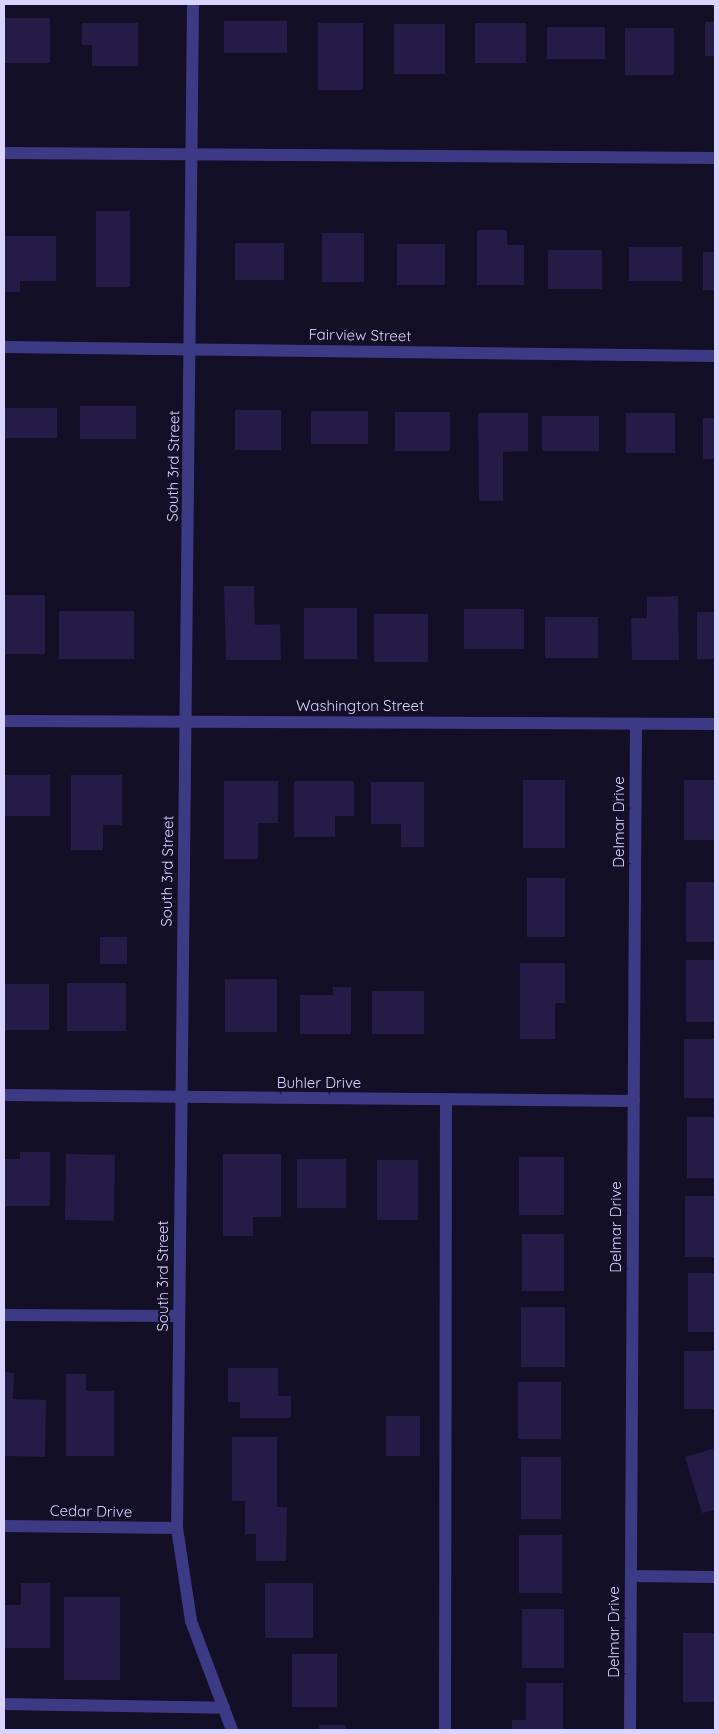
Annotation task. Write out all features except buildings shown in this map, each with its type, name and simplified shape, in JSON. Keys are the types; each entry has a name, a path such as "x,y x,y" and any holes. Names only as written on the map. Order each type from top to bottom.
{"street":[{"name":"South 3rd Street","path":"193,4 191,348 180,1099 177,1528 192,1622 232,1730"},
{"path":"4,153 715,158"},
{"name":"Fairview Street","path":"4,347 715,356"},
{"name":"Washington Street","path":"4,721 715,724"},
{"name":"Delmar Drive","path":"630,1730 636,724"},
{"name":"Buhler Drive","path":"4,1095 180,1099 634,1101"},
{"path":"445,1730 446,1100"},
{"path":"4,1315 178,1316"},
{"name":"Cedar Drive","path":"4,1526 177,1528"},
{"path":"630,1576 715,1576"},
{"path":"4,1704 224,1708"}]}
